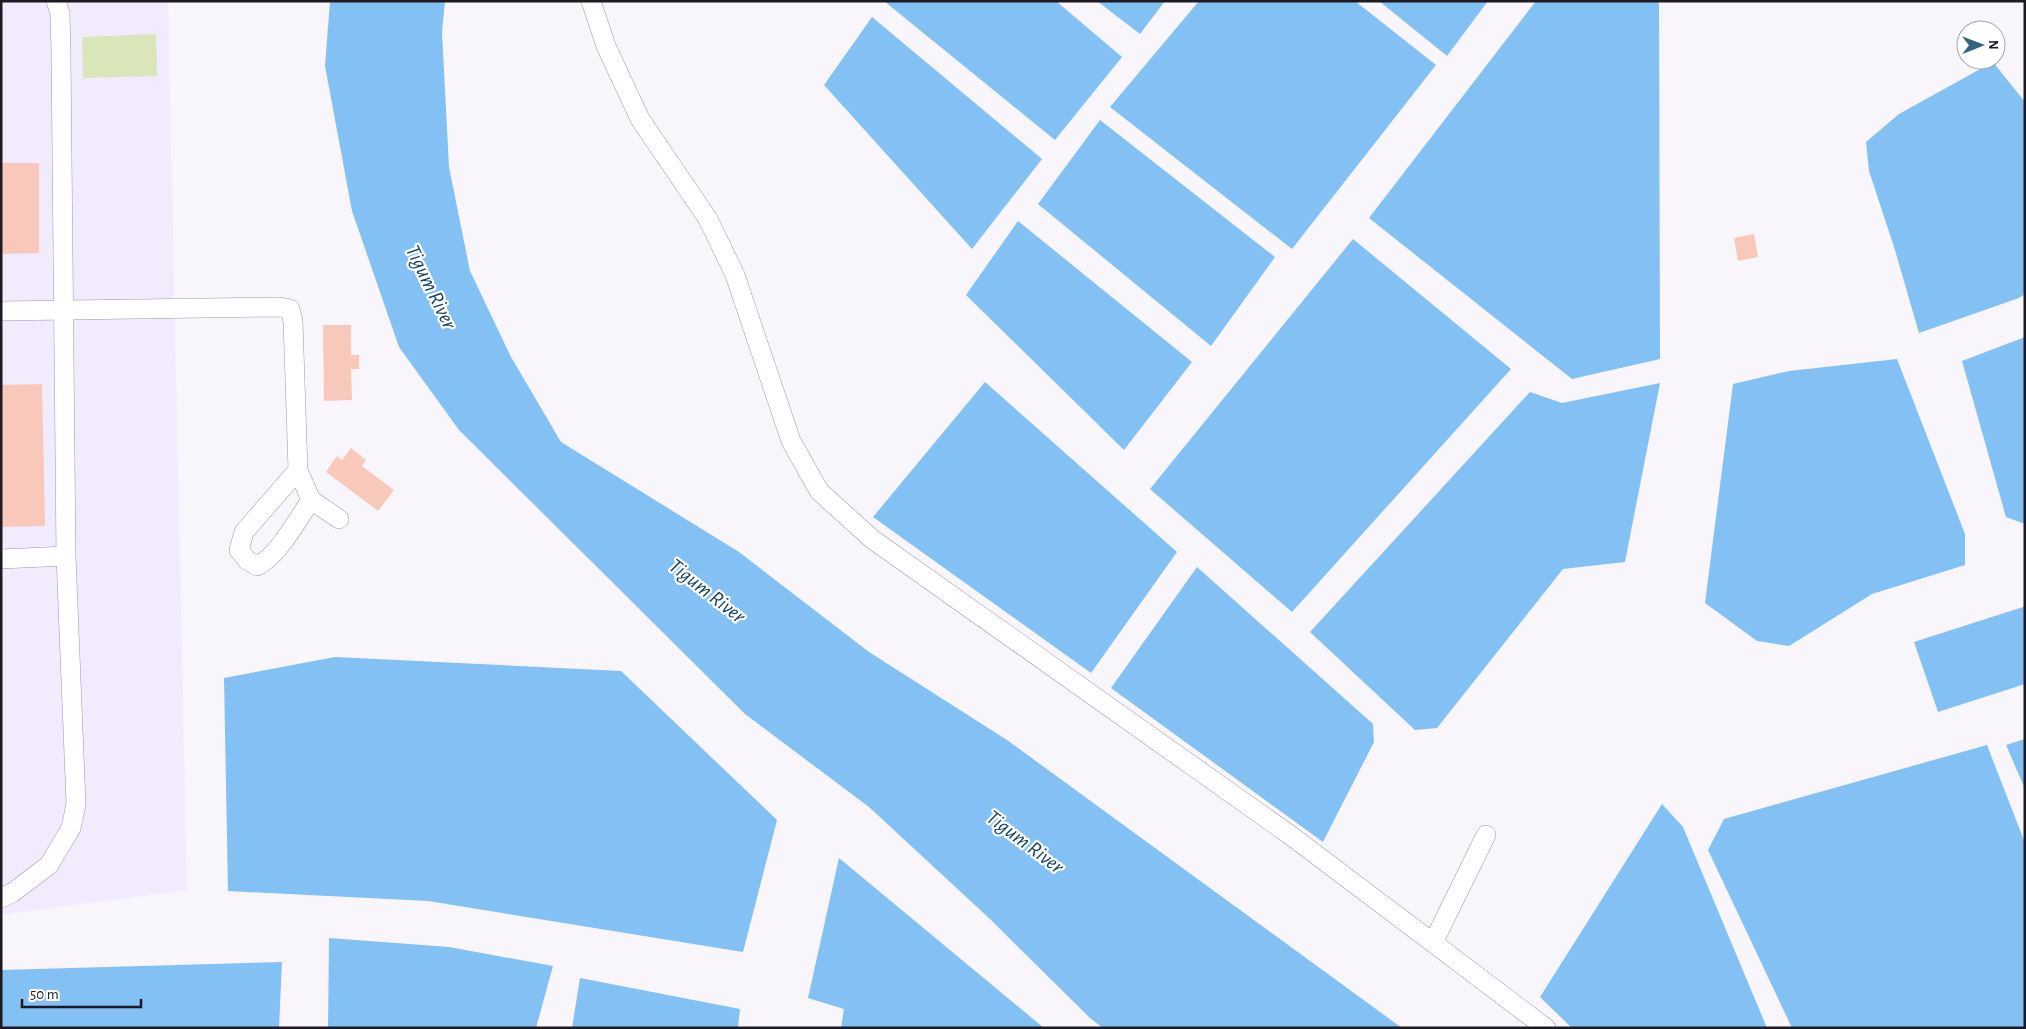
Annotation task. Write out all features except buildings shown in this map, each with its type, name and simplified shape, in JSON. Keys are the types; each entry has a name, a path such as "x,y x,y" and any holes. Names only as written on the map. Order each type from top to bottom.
{"street":[{"path":"1,898 12,893 49,865 71,828 76,804 66,556 60,12 56,1"},
{"path":"592,1 606,46 640,119 708,219 735,275 791,441 819,491 872,539 1282,829 1546,1028"},
{"path":"1,311 280,307 290,309 293,321 298,470 311,500 339,519"},
{"path":"298,470 244,532 239,550 247,560 257,566 264,562 272,554 311,500"},
{"path":"1,559 66,556"},
{"path":"1433,943 1486,835"}],"shaded area":[{"path":"1,1 168,1 187,890 1,915"}],"green space":[{"path":"156,34 157,76 83,78 82,37"}],"water":[{"name":"Tigum River","path":"330,1 445,1 442,32 449,167 470,271 511,357 561,442 739,552 869,652 1007,740 1402,1028 1103,1028 1090,1018 990,919 869,807 745,714 459,430 399,347 352,211 325,66"},
{"path":"884,1 1056,1 1122,57 1055,140"},
{"path":"1097,1 1165,1 1140,34"},
{"path":"1199,1 1355,1 1436,65 1292,249 1110,107"},
{"path":"1379,1 1488,1 1447,56"},
{"path":"1536,1 1659,1 1660,359 1572,379 1369,218"},
{"path":"872,17 1042,159 972,249 824,85"},
{"path":"1979,70 1999,70 2025,102 2025,294 2019,298 1919,333 1895,250 1869,171 1866,142 1899,114"},
{"path":"1100,120 1275,257 1211,346 1038,204"},
{"path":"1018,221 1192,362 1124,450 966,295"},
{"path":"1353,239 1511,369 1292,612 1150,489"},
{"path":"2025,337 2025,524 2006,517 1962,361"},
{"path":"1897,359 1965,534 1965,565 1872,594 1789,646 1757,641 1705,603 1733,384 1789,371"},
{"path":"985,382 1177,552 1091,673 873,517"},
{"path":"1660,383 1625,562 1563,569 1437,728 1415,730 1310,632 1530,392 1562,403"},
{"path":"1197,567 1373,724 1374,742 1323,842 1111,688"},
{"path":"2025,605 2025,684 1938,712 1914,642"},
{"path":"335,657 621,671 777,820 743,952 428,901 228,891 224,678"},
{"path":"2025,739 2025,789 2006,745"},
{"path":"1987,745 2025,843 2025,1028 1792,1028 1708,850 1724,819"},
{"path":"1662,804 1683,827 1767,1028 1572,1028 1540,997"},
{"path":"839,858 1044,1028 841,1028 844,1009 808,998"},
{"path":"329,938 449,947 553,966 536,1028 328,1028"},
{"path":"282,962 279,1028 1,1028 1,970"},
{"path":"580,978 740,1009 738,1028 572,1028"}]}
